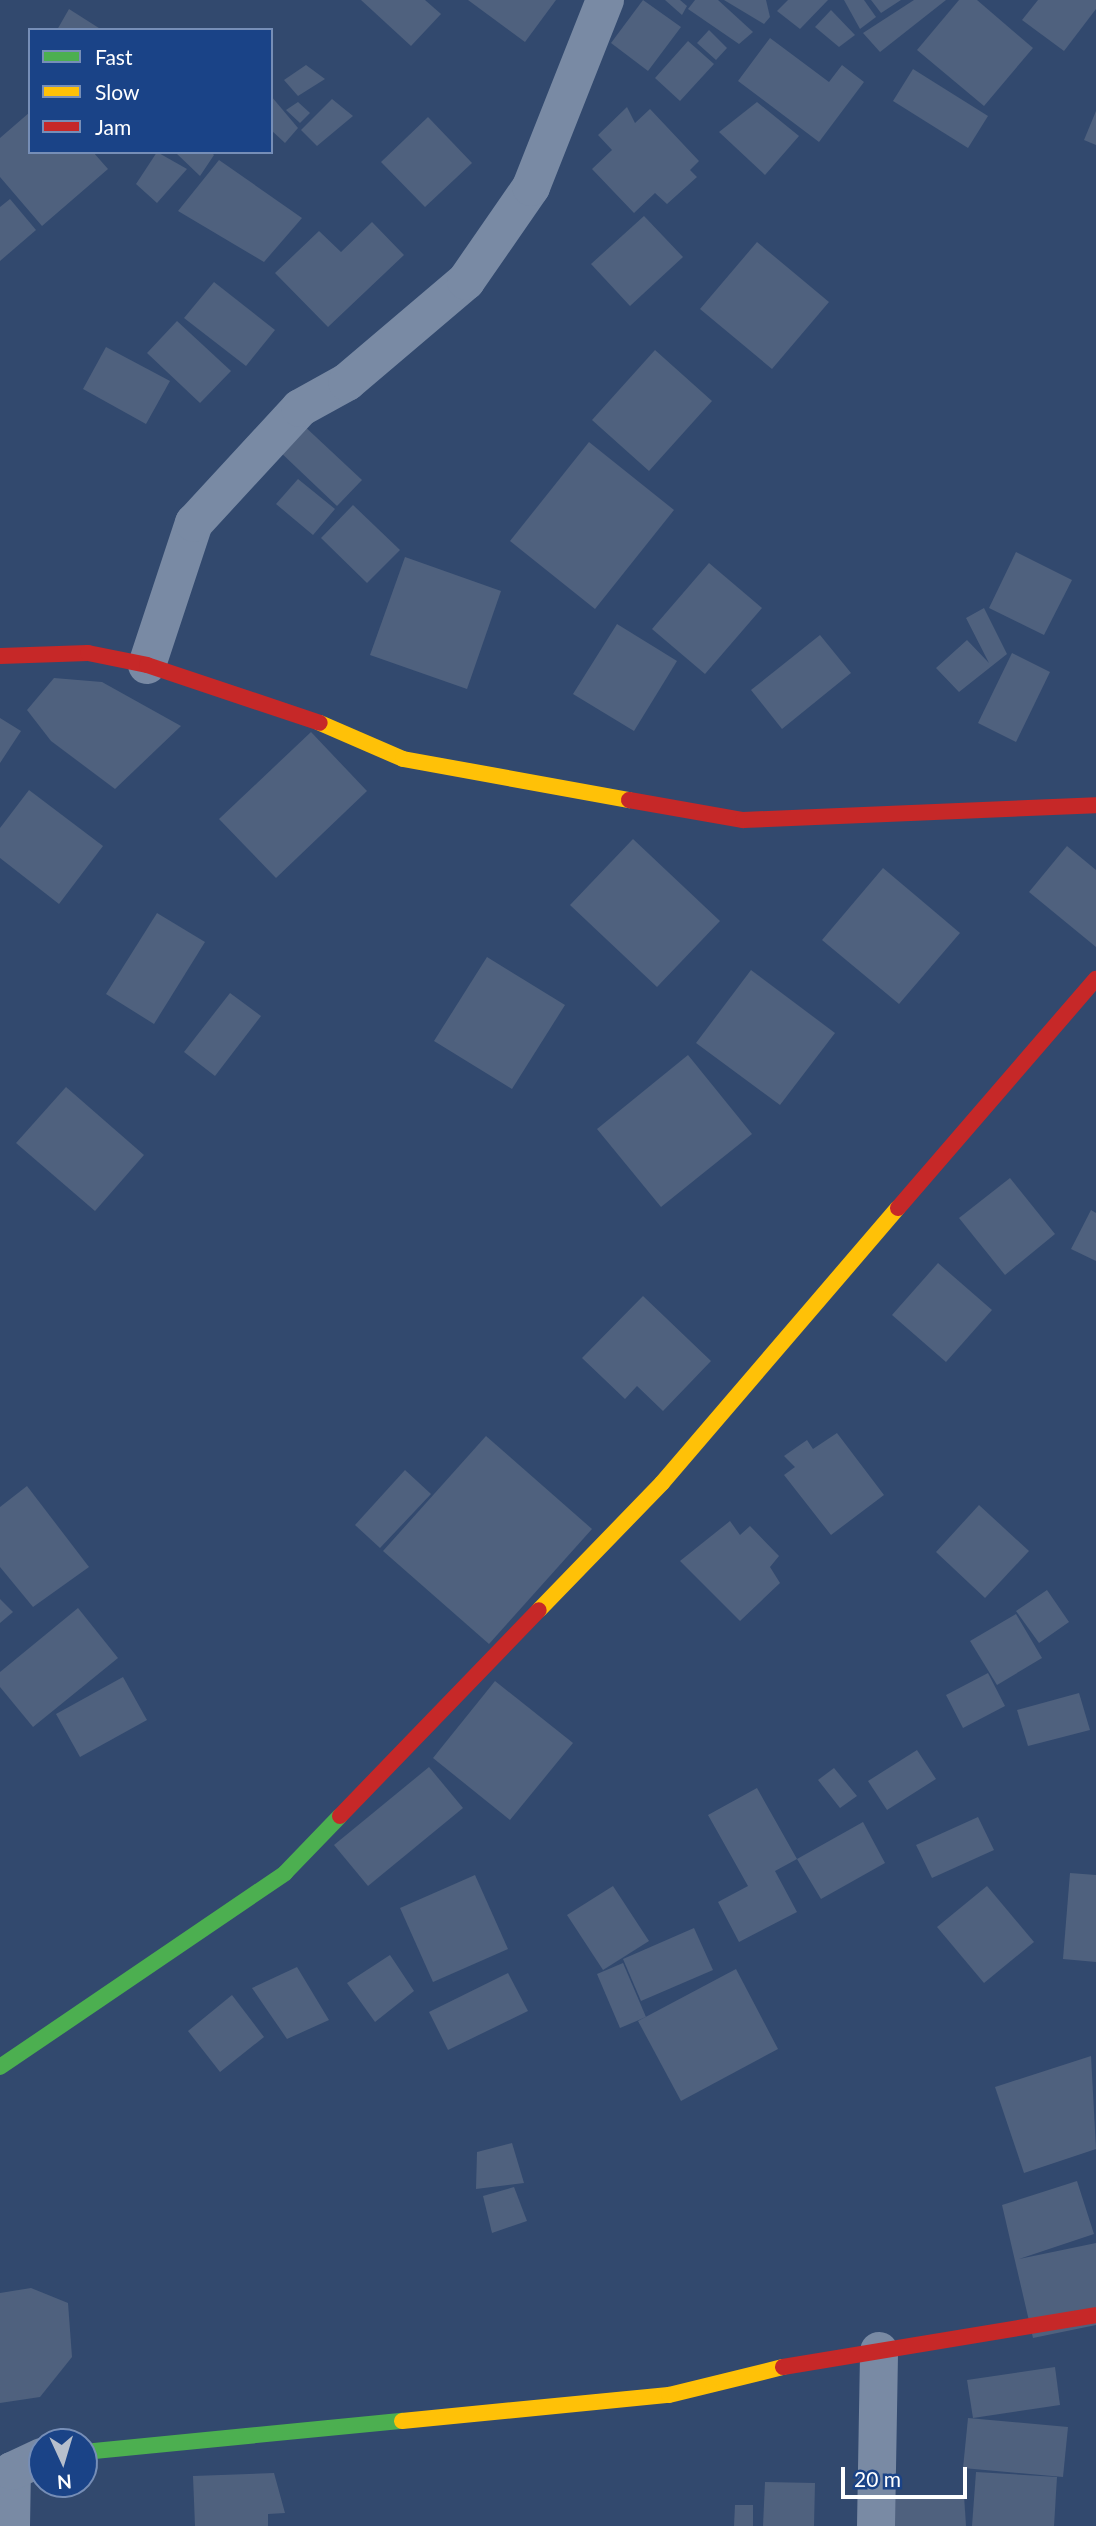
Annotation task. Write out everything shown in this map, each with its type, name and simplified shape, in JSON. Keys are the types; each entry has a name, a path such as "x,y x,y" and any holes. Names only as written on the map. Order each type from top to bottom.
{"street":[{"path":"147,665 194,523 300,408 348,382 467,281 531,187 605,0"},
{"path":"0,656 88,653 147,665 271,702 402,759 743,820 1096,805"},
{"path":"0,2067 285,1874 662,1483 1096,979"},
{"path":"98,2451 669,2395 879,2351 1096,2315"},
{"path":"876,2526 879,2351"},
{"path":"11,2526 12,2471 28,2464"}],"building":[{"path":"361,0 425,0 441,14 411,46"},
{"path":"468,0 556,0 525,42"},
{"path":"643,0 681,27 648,71 611,43"},
{"path":"665,0 680,0 687,6 682,15"},
{"path":"695,0 718,0 753,32 739,44 688,9"},
{"path":"724,0 766,0 770,17 764,24"},
{"path":"788,0 828,0 800,29 777,11"},
{"path":"844,0 864,0 876,17 860,29"},
{"path":"871,0 901,0 881,13"},
{"path":"914,0 946,0 880,52 863,33"},
{"path":"959,0 977,0 1033,48 984,106 917,50"},
{"path":"1038,0 1096,0 1096,9 1064,51 1022,20"},
{"path":"69,9 99,28 58,28"},
{"path":"831,10 855,35 839,47 815,27"},
{"path":"709,30 727,48 716,60 697,43"},
{"path":"770,38 829,82 842,65 864,82 819,142 738,81"},
{"path":"688,41 714,64 680,101 655,78"},
{"path":"306,65 325,79 298,96 284,80"},
{"path":"913,69 988,116 968,148 893,101"},
{"path":"273,98 298,128 285,143 273,132"},
{"path":"332,99 353,116 317,146 301,130"},
{"path":"298,102 310,113 300,123 286,110"},
{"path":"757,102 799,136 765,175 719,132"},
{"path":"627,107 635,123 650,109 699,161 690,170 697,177 667,204 655,193 634,213 592,169 612,150 598,135"},
{"path":"1096,111 1096,145 1084,140"},
{"path":"28,114 28,154 95,154 108,169 42,226 0,177 0,138"},
{"path":"428,117 472,163 425,207 381,162"},
{"path":"156,154 187,169 157,203 136,184"},
{"path":"177,154 213,154 200,176"},
{"path":"219,160 302,218 264,262 178,211"},
{"path":"10,199 36,230 0,261 0,207"},
{"path":"644,216 683,257 630,306 591,264"},
{"path":"372,222 404,255 328,327 275,273 319,231 341,252"},
{"path":"757,242 829,302 772,369 700,309"},
{"path":"214,282 275,330 246,366 184,318"},
{"path":"177,321 231,371 200,403 147,353"},
{"path":"106,347 170,381 146,424 83,389"},
{"path":"655,350 712,401 649,471 592,420"},
{"path":"301,423 362,480 337,506 277,449"},
{"path":"589,442 674,510 595,609 510,541"},
{"path":"298,479 335,509 313,535 276,504"},
{"path":"353,505 400,550 367,583 321,538"},
{"path":"1016,552 1072,580 1044,635 989,608"},
{"path":"405,557 501,591 467,689 370,655"},
{"path":"709,563 762,608 705,674 652,629"},
{"path":"984,608 1007,654 959,692 936,668 967,640 989,663 966,618"},
{"path":"617,624 677,661 634,731 573,694"},
{"path":"820,635 851,673 782,729 751,690"},
{"path":"1012,653 1050,672 1016,742 978,723"},
{"path":"54,678 102,682 181,726 115,789 51,741 27,710"},
{"path":"0,718 21,731 0,763"},
{"path":"311,732 367,791 276,878 219,819"},
{"path":"29,790 103,846 59,904 0,858 0,828"},
{"path":"633,839 720,921 657,987 570,905"},
{"path":"1067,846 1096,870 1096,947 1029,892"},
{"path":"883,868 960,933 899,1004 822,940"},
{"path":"157,913 205,942 154,1024 106,994"},
{"path":"487,957 565,1005 512,1089 434,1041"},
{"path":"751,970 835,1033 780,1105 696,1043"},
{"path":"230,993 261,1016 215,1076 184,1052"},
{"path":"688,1055 752,1134 661,1207 597,1129"},
{"path":"66,1087 144,1155 95,1211 16,1143"},
{"path":"1010,1178 1055,1234 1005,1275 959,1218"},
{"path":"1091,1210 1096,1213 1096,1261 1071,1249"},
{"path":"938,1263 992,1310 946,1362 892,1315"},
{"path":"643,1296 711,1361 663,1411 637,1386 625,1399 582,1358"},
{"path":"837,1433 884,1495 831,1535 784,1475 795,1467 784,1456 807,1440 813,1449"},
{"path":"486,1436 592,1529 489,1644 383,1551"},
{"path":"405,1470 431,1494 380,1548 355,1525"},
{"path":"27,1486 89,1567 33,1607 0,1567 0,1507"},
{"path":"979,1505 1029,1551 985,1598 936,1552"},
{"path":"730,1521 740,1535 750,1526 779,1556 770,1567 780,1583 740,1621 680,1561"},
{"path":"1047,1590 1069,1622 1039,1643 1016,1611"},
{"path":"0,1599 13,1612 0,1623"},
{"path":"78,1608 118,1658 33,1727 0,1687 0,1672"},
{"path":"1016,1614 1042,1658 997,1685 970,1641"},
{"path":"988,1673 1005,1706 963,1728 946,1695"},
{"path":"123,1677 147,1720 80,1757 56,1714"},
{"path":"495,1681 573,1743 510,1820 433,1758"},
{"path":"1079,1693 1090,1730 1028,1746 1017,1710"},
{"path":"917,1750 936,1779 887,1810 868,1781"},
{"path":"429,1767 463,1808 368,1886 334,1845"},
{"path":"834,1768 857,1796 840,1808 818,1780"},
{"path":"757,1788 797,1859 775,1871 797,1912 739,1942 718,1902 748,1886 708,1815"},
{"path":"978,1817 994,1850 932,1878 916,1845"},
{"path":"863,1822 885,1863 821,1899 797,1859"},
{"path":"1070,1873 1096,1875 1096,1962 1063,1959"},
{"path":"475,1875 508,1949 433,1982 400,1908"},
{"path":"613,1886 649,1941 603,1970 567,1915"},
{"path":"987,1886 1034,1942 984,1983 937,1927"},
{"path":"694,1928 713,1970 641,2001 623,1959"},
{"path":"390,1955 414,1991 375,2022 347,1983"},
{"path":"623,1963 646,2017 620,2028 597,1974"},
{"path":"297,1967 329,2020 287,2039 252,1988"},
{"path":"736,1969 778,2049 681,2101 638,2021"},
{"path":"508,1973 528,2011 448,2050 429,2012"},
{"path":"232,1995 264,2037 220,2072 188,2031"},
{"path":"1091,2056 1096,2149 1024,2173 995,2087"},
{"path":"512,2143 524,2183 476,2189 477,2152"},
{"path":"1077,2181 1094,2234 1019,2259 1096,2243 1096,2325 1033,2338 1002,2205"},
{"path":"514,2187 527,2221 492,2233 483,2196"},
{"path":"31,2288 68,2303 72,2357 40,2397 0,2403 0,2293"},
{"path":"1055,2367 1060,2405 973,2418 967,2380"},
{"path":"968,2418 1068,2427 1063,2477 963,2468"},
{"path":"976,2472 1057,2477 1054,2526 972,2526"},
{"path":"274,2473 285,2513 268,2514 268,2526 195,2526 193,2476"},
{"path":"765,2482 815,2483 814,2526 763,2526"},
{"path":"964,2495 966,2526 883,2526 882,2499"},
{"path":"735,2505 753,2505 753,2526 734,2526"}],"traffic: fast":[{"path":"0,2067 285,1873 340,1816"},
{"path":"98,2451 402,2421"}],"traffic: slow":[{"path":"320,723 403,759 629,800"},
{"path":"539,1610 662,1483 898,1208"},
{"path":"402,2421 669,2395 783,2367"}],"traffic: jam":[{"path":"0,656 88,653 147,665 320,723"},
{"path":"629,800 743,820 1096,805"},
{"path":"898,1208 1096,979"},
{"path":"340,1816 539,1610"},
{"path":"783,2367 1096,2315"}]}
